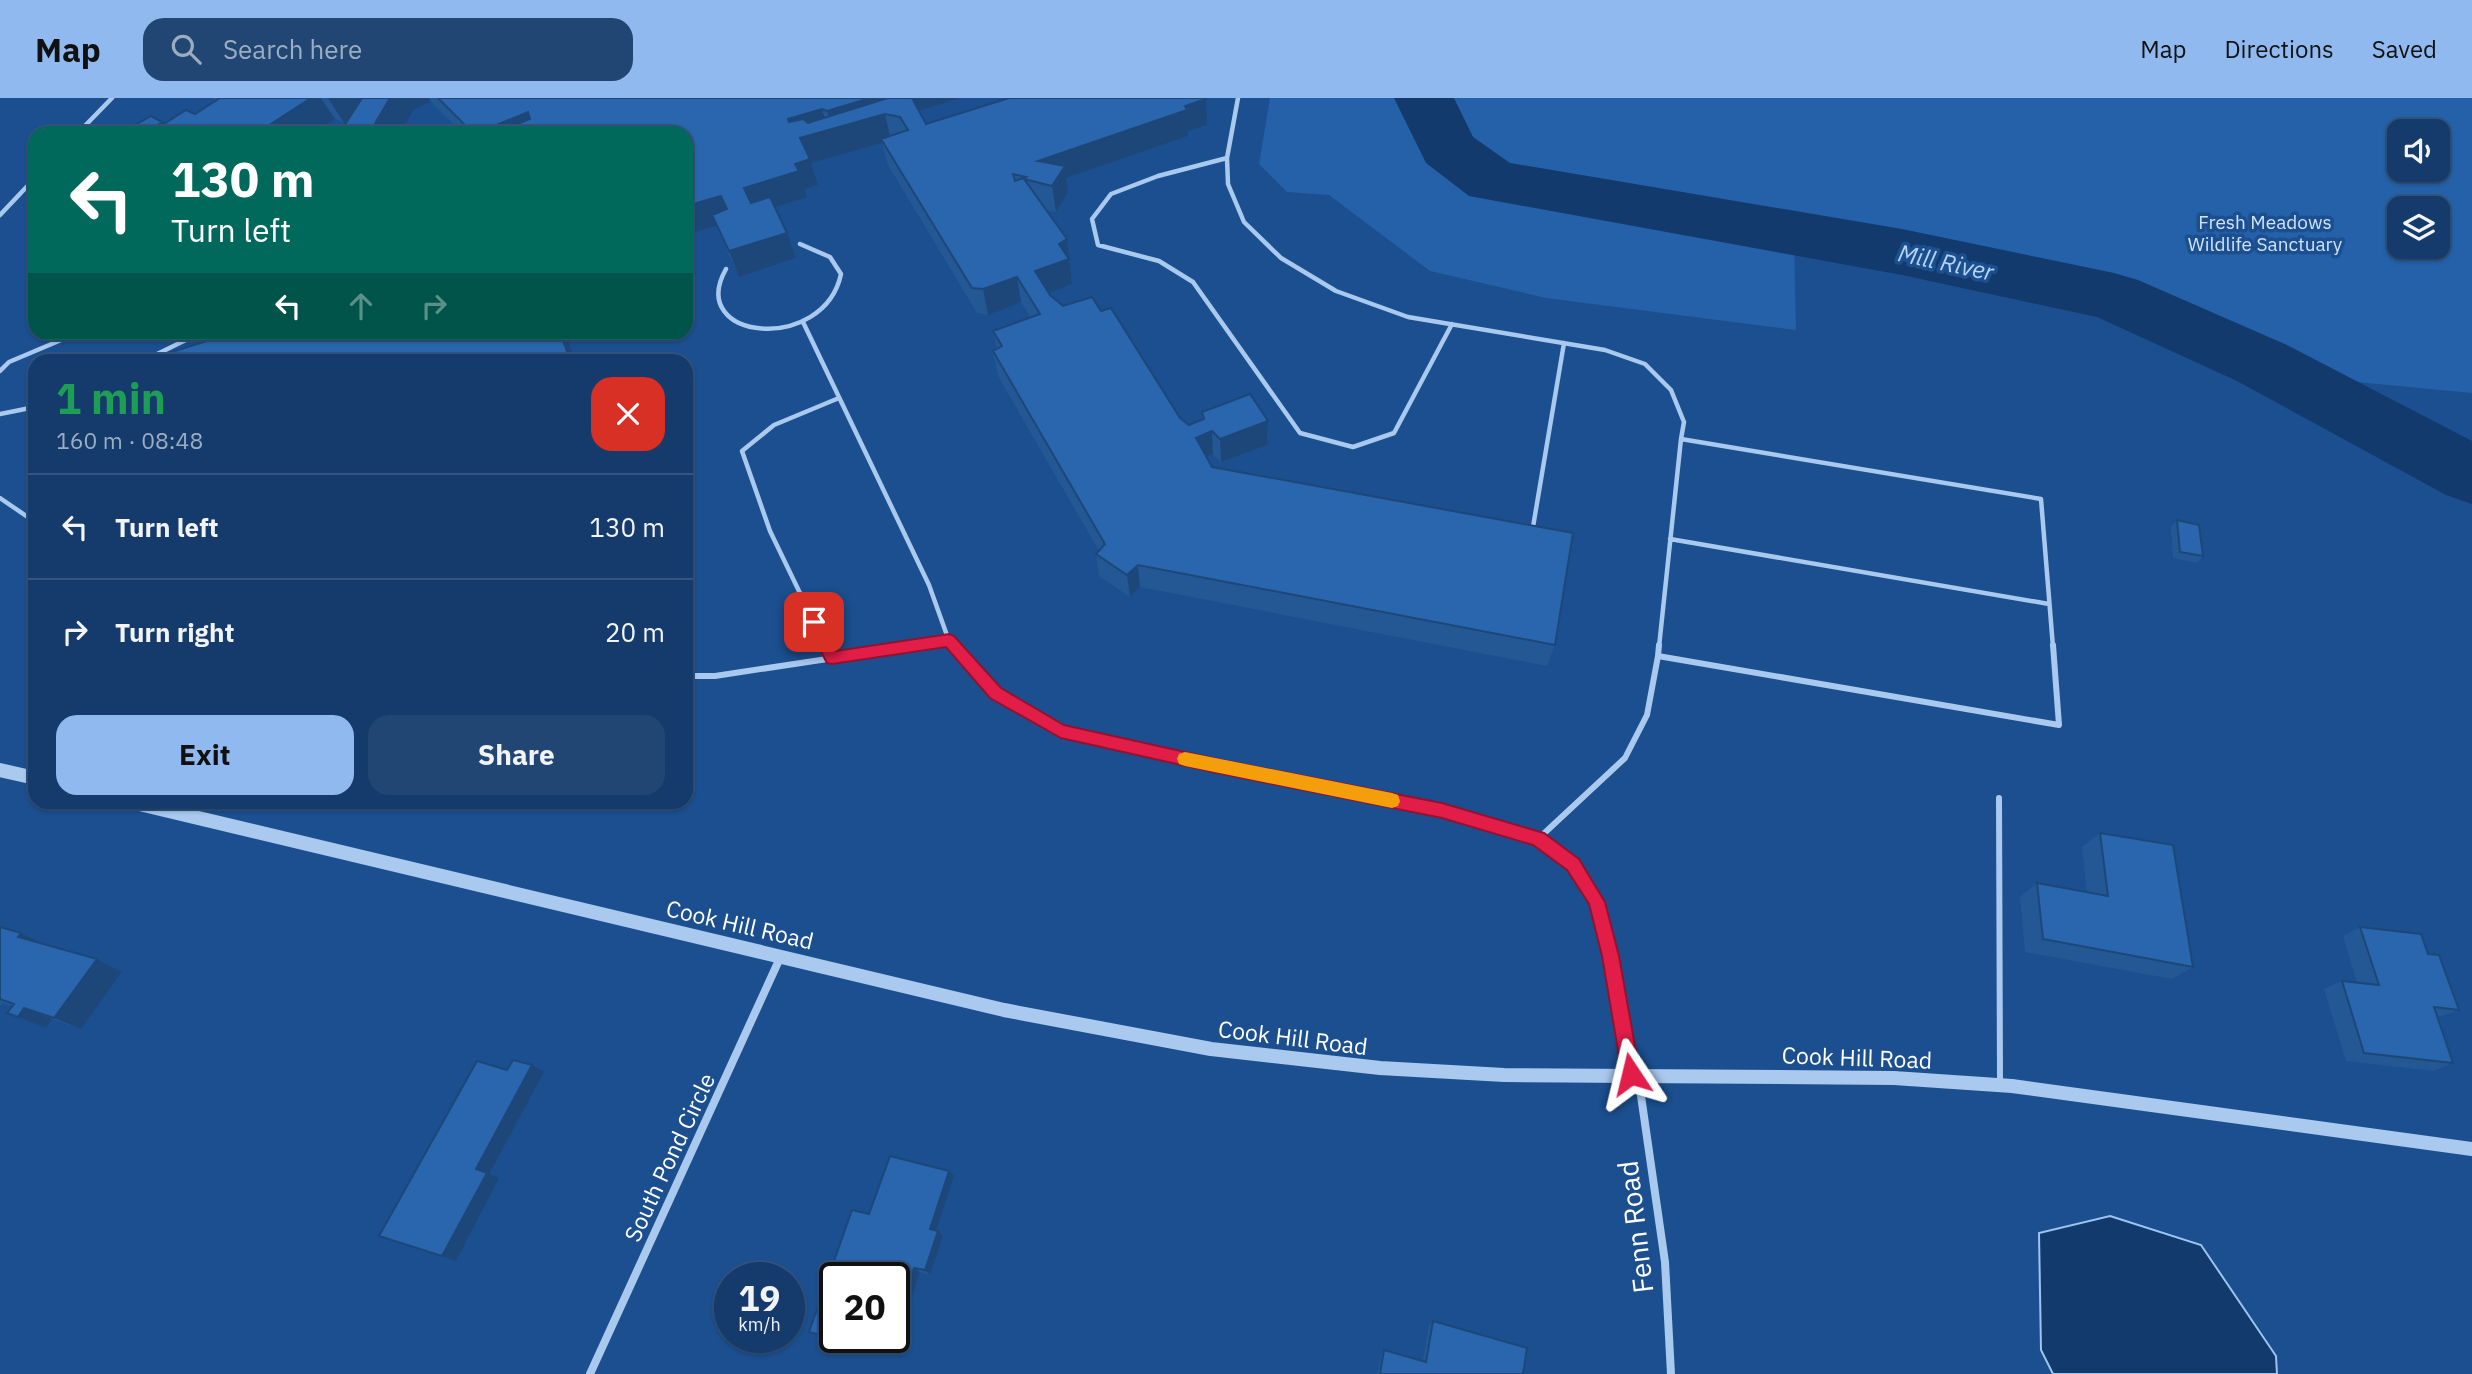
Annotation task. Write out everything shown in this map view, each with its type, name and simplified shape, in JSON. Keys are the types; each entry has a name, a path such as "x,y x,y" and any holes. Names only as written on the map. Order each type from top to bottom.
{"street":[{"path":"0,770 28,776"},
{"name":"Cook Hill Road","path":"161,809 1004,1010 1211,1049 1380,1068 1504,1074 1894,1078 2000,1085 2472,1149"},
{"name":"South Pond Circle","path":"590,1374 781,956"},
{"name":"Fenn Road","path":"1634,1074 1665,1262 1671,1374"}],"lane":[{"path":"85,126 112,98"},
{"path":"1238,98 1227,158 1228,184 1244,222 1281,258 1336,291 1408,317 1605,349 1645,364 1671,390 1684,422 1658,656 1647,715 1625,758 1538,839"},
{"path":"1227,158 1158,176 1111,194 1092,219 1098,245 1158,261 1193,282 1300,433 1353,447 1394,433 1452,324"},
{"path":"0,215 28,185"},
{"path":"726,269 716,294 720,307 729,318 744,326 763,329 783,328 803,322 822,312 835,299 841,285 840,270 832,258 818,249 800,244"},
{"path":"803,322 929,585 949,640 996,693 1061,731 1217,766 1442,810 1538,839 1573,864 1596,902 1611,956 1634,1074"},
{"path":"0,371 9,362 61,340"},
{"path":"157,354 186,340"},
{"path":"1531,538 1564,343"},
{"path":"832,658 791,579 754,495 742,451 751,440 794,416 839,398"},
{"path":"0,414 28,408"},
{"path":"1658,656 2059,725 2041,499 1681,439"},
{"path":"0,498 28,517"},
{"path":"1670,540 2049,604"},
{"path":"693,676 715,676 949,640"},
{"path":"1999,798 2000,1085"}],"green space":[{"name":"Fresh Meadows Wildlife Sanctuary","path":"1270,98 2472,98 2472,393 2314,378 2233,363 2157,332 2028,287 1794,241 1796,330 1546,298 1430,271 1329,195 1287,192 1259,164"}],"shaded area":[{"path":"2110,1216 2201,1245 2276,1356 2277,1374 2053,1374 2041,1350 2039,1233"}],"building":[{"path":"220,98 311,98 268,126 161,126 186,110 195,114"},
{"path":"362,98 390,98 374,126 344,126"},
{"path":"438,98 870,98 788,119 789,122 803,119 808,123 888,98 912,98 926,124 1009,98 1206,98 1185,106 1187,110 1038,161 1065,166 1052,186 1024,179 1067,239 1059,244 1069,259 1035,271 1050,295 1063,306 1092,297 1101,311 1111,308 1180,418 1189,425 1204,419 1202,412 1250,394 1268,421 1220,439 1212,431 1196,438 1212,467 1573,533 1555,645 1138,565 1127,575 1096,554 1105,544 993,351 1002,346 993,331 1040,314 1017,277 983,289 972,288 881,139 908,130 900,117 885,114 800,138 810,159 795,164 799,171 744,188 751,203 770,197 787,233 729,251 712,215 727,209 721,196 693,204 693,126 512,126 530,119 528,112 494,126 466,126","holes":["1013,174 1026,177 1015,181"]},
{"path":"151,116 162,122 156,126 134,126"},
{"path":"210,340 563,340 568,354 413,354 166,354"},
{"path":"2177,520 2199,525 2203,556 2180,552"},
{"path":"2100,833 2173,845 2193,967 2043,939 2037,883 2108,896"},
{"path":"0,927 21,933 18,937 97,959 54,1018 24,1008 18,1017 7,1013 14,1004 0,999"},
{"path":"2360,927 2421,934 2428,954 2439,955 2459,1010 2434,1007 2453,1063 2364,1053 2342,981 2379,985"},
{"path":"513,1060 532,1065 476,1169 487,1173 442,1256 379,1236 477,1061 507,1070"},
{"path":"890,1156 949,1171 930,1229 938,1231 925,1270 914,1268 910,1280 910,1262 834,1262 852,1210 869,1214"},
{"path":"819,1304 819,1335 809,1332"},
{"path":"1433,1321 1527,1348 1523,1374 1380,1374 1384,1350 1426,1362"}],"waterway":[{"name":"Mill River","path":"1424,98 1448,149 1492,181 1902,252 2114,297 2262,363 2472,475"}],"slow traffic":[{"path":"1185,759 1392,801"}],"route":[{"path":"814,622 832,658 949,640 996,693 1061,731 1217,766 1442,810 1538,839 1573,864 1596,902 1611,956 1631,1074"}]}
